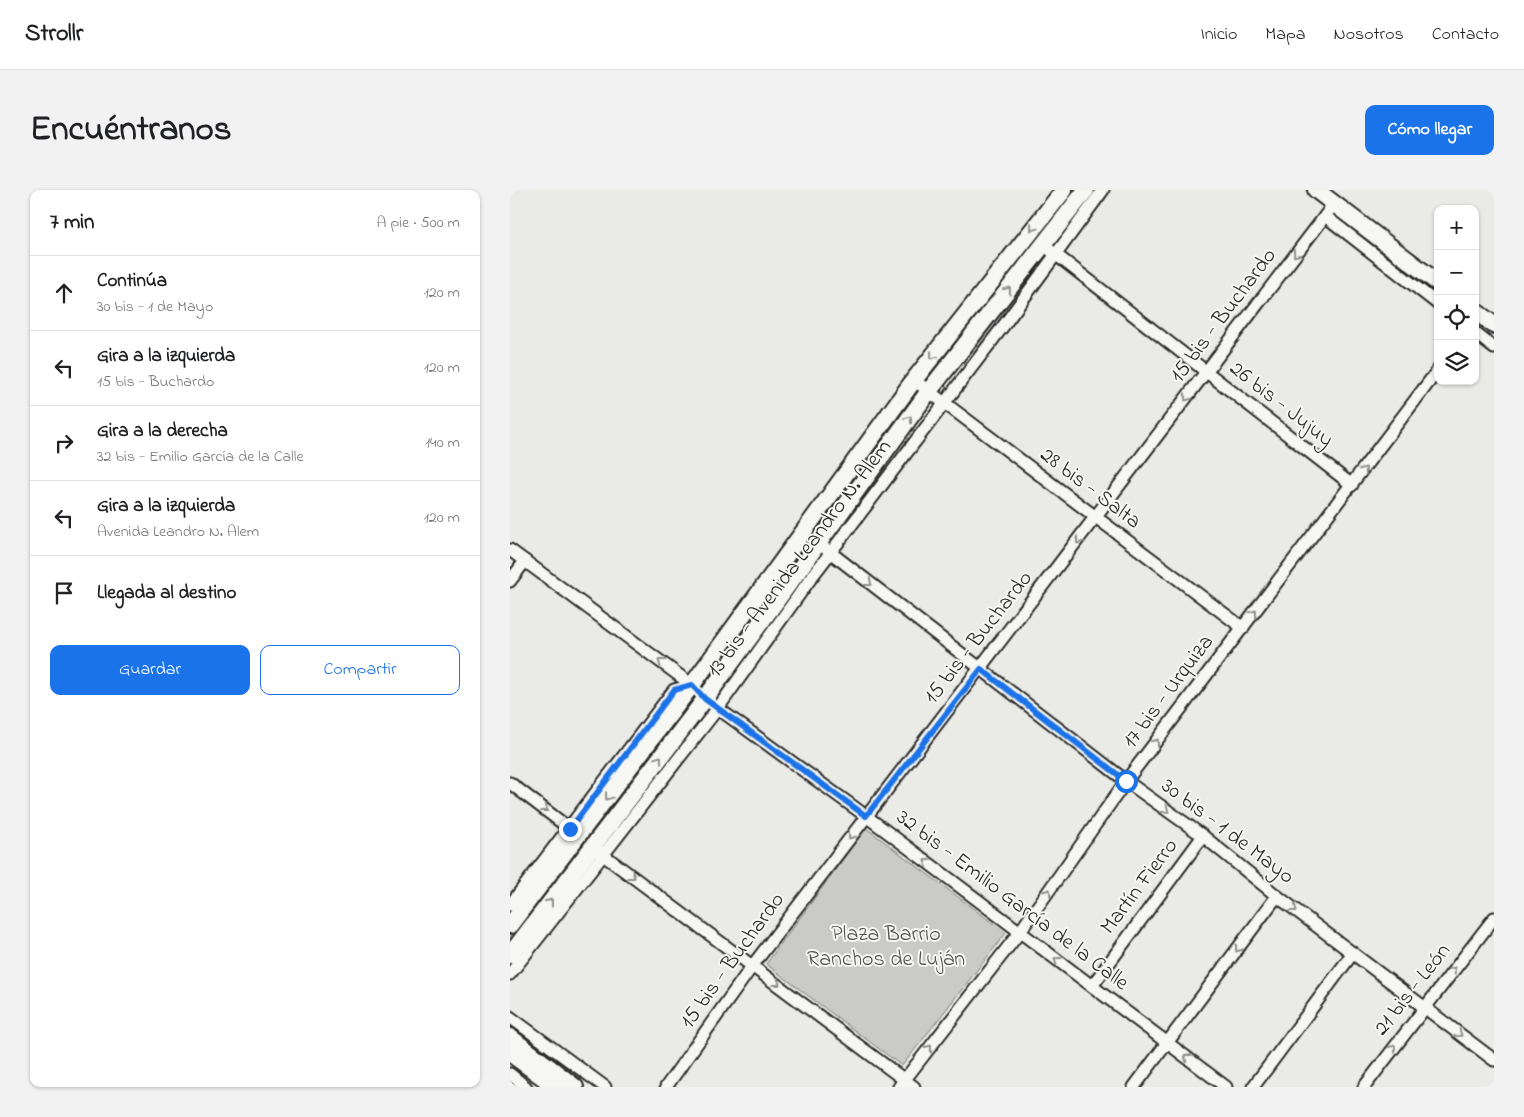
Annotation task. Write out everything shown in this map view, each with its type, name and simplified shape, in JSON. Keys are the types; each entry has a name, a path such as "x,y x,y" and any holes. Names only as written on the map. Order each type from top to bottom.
{"main road":[{"name":"13 bis - Avenida Leandro N. Alem","path":"510,925 574,832 692,685 914,380 1064,190"},
{"name":"13 bis - Avenida Leandro N. Alem","path":"510,955 598,851 711,703 824,548 929,391 1050,250 1086,190"},
{"path":"1316,190 1330,210 1434,280"},
{"path":"1479,316 1494,325"},
{"path":"510,1037 575,1087"},
{"path":"510,1054 556,1087"}],"street":[{"name":"13 bis - Avenida Leandro N. Alem","path":"824,548 945,403 1050,250 1103,190"},
{"path":"1330,210 1434,301"},
{"name":"15 bis - Buchardo","path":"666,1087 752,965 1096,519 1330,210"},
{"name":"26 bis - Jujuy","path":"1050,250 1352,485"},
{"path":"1479,336 1494,348"},
{"name":"17 bis - Urquiza","path":"901,1083 1019,933 1126,781 1434,375"},
{"name":"28 bis - Salta","path":"914,380 1243,628"},
{"name":"30 bis - 1 de Mayo","path":"824,548 1126,781 1203,836 1277,896 1423,1008 1494,1060"},
{"name":"32 bis - Emilio García de la Calle","path":"510,550 692,685 711,703 866,816 1226,1087"},
{"path":"510,581 525,561"},
{"path":"510,783 574,832 510,905"},
{"name":"Martín Fierro","path":"1092,986 1203,836"},
{"name":"13 bis - Avenida Leandro N. Alem","path":"510,974 598,851"},
{"path":"598,851 752,965 901,1083 914,1087"},
{"path":"1134,1087 1170,1043 1277,896"},
{"name":"21 bis - León","path":"1364,1087 1494,918"},
{"path":"1253,1087 1352,953"},
{"path":"510,1017 605,1087"},
{"path":"510,1074 526,1087"}],"green space":[{"path":"1069,190 1078,190 926,381 962,328"},
{"path":"1042,261 1044,264 971,358 969,356"},
{"path":"913,391 919,396 706,687 704,686 730,651 736,638"},
{"path":"690,696 693,698 668,730 659,748 510,945 510,935"},
{"name":"Plaza Barrio Ranchos de Luján","path":"866,828 1006,933 902,1066 766,964"}],"route":[{"path":"570,829 674,690 692,685 705,699 866,816 981,669 1126,781"}]}
